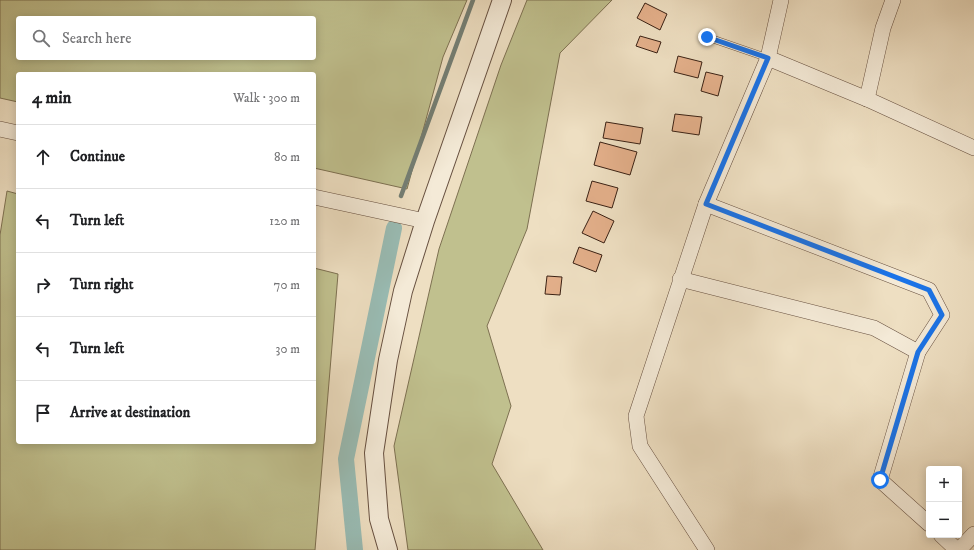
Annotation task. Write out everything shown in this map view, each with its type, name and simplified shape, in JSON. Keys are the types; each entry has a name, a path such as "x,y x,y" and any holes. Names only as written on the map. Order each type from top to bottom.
{"street":[{"path":"388,550 379,519 374,453 388,360 403,291 425,221 502,0"},
{"path":"707,550 640,446 636,416 706,204 768,58 781,0"},
{"path":"867,99 883,28 893,0"},
{"path":"768,58 867,99 974,148"},
{"path":"0,129 16,133"},
{"path":"316,197 425,221"},
{"path":"706,204 929,290 942,315 918,352 880,480 926,521"},
{"path":"680,279 874,328 918,352"},
{"path":"944,538 958,550 974,534"}],"lane":[{"path":"707,37 768,58"}],"green space":[{"path":"0,0 467,0 443,57 407,189 316,168 316,72 16,72 16,102 0,98"},
{"path":"527,0 612,0 560,53 527,229 487,326 511,406 492,464 543,550 408,550 394,446 439,249 501,65"},
{"path":"7,191 16,193 16,444 316,444 316,268 338,274 315,550 0,550 0,235"}],"building":[{"path":"645,3 667,14 660,30 637,18"},
{"path":"640,36 661,42 657,53 636,46"},
{"path":"678,56 702,62 698,78 674,72"},
{"path":"706,72 723,76 718,96 701,91"},
{"path":"675,114 702,117 699,135 672,131"},
{"path":"606,122 643,128 640,144 603,138"},
{"path":"600,142 637,152 630,175 594,165"},
{"path":"592,181 618,188 612,208 586,201"},
{"path":"593,211 614,221 604,243 582,233"},
{"path":"579,247 602,255 596,272 573,263"},
{"path":"547,276 562,277 560,295 545,294"}],"waterway":[{"path":"401,196 473,0"},
{"path":"355,550 346,459 394,228"}],"route":[{"path":"707,37 768,58 706,204 929,290 942,315 918,352 880,480"}]}
